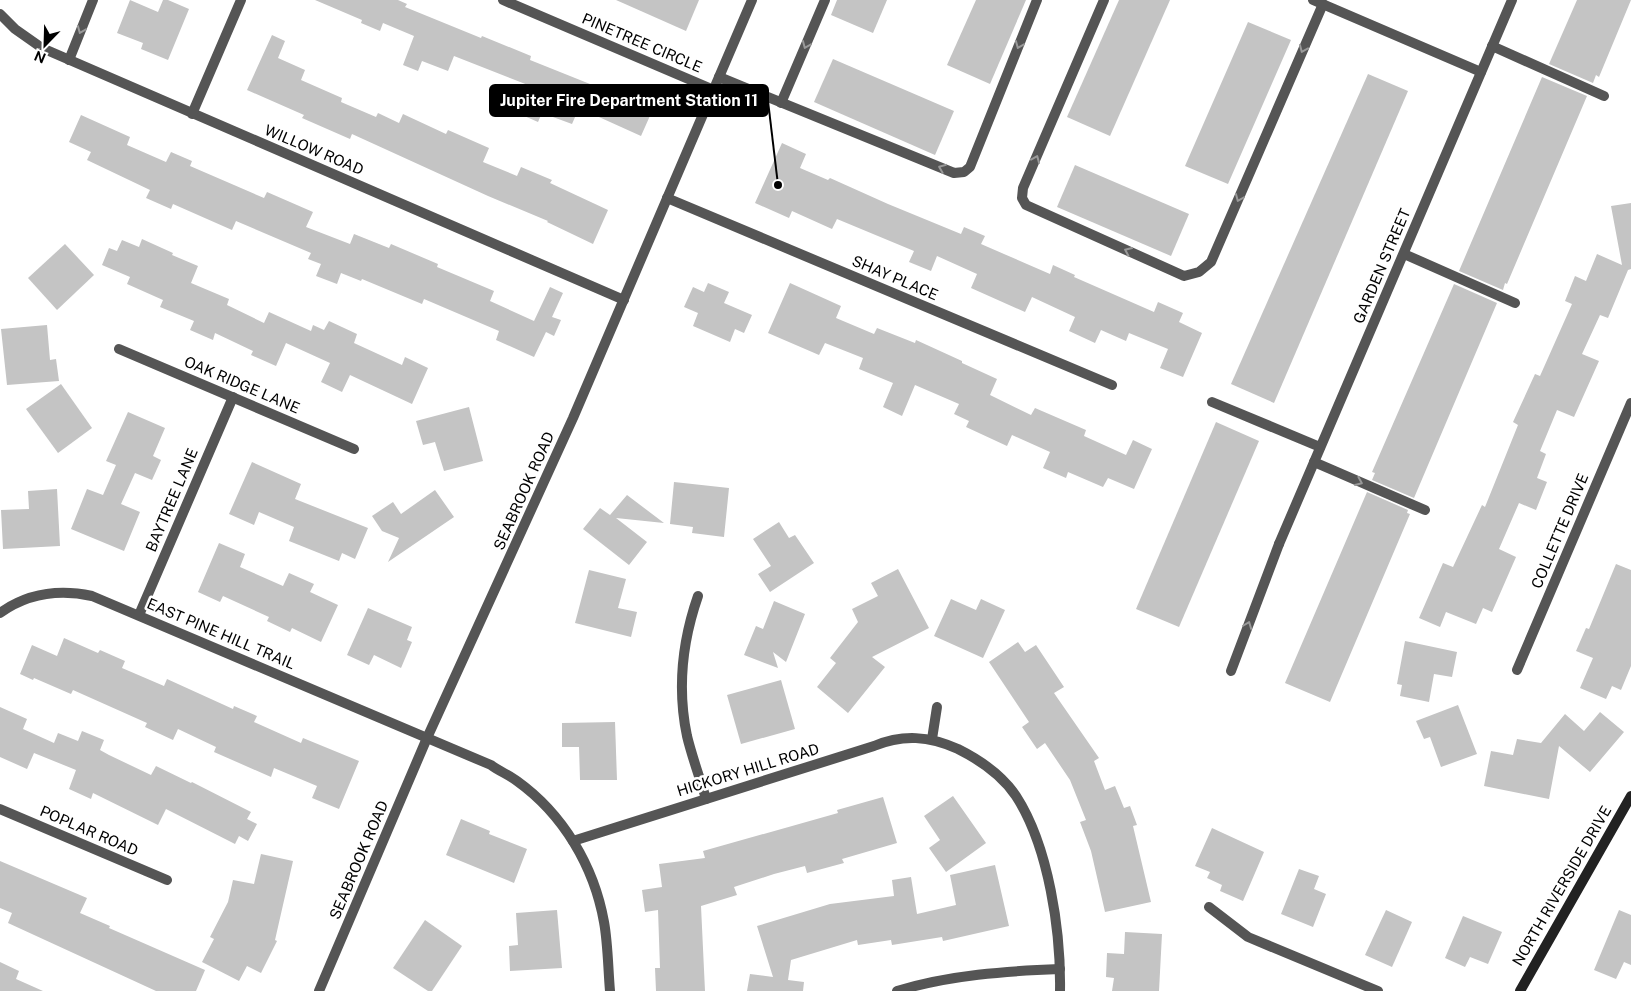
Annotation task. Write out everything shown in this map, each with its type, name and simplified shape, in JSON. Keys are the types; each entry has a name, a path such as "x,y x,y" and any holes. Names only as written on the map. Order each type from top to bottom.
{"street":[{"path":"69,60 93,0"},
{"path":"192,114 241,0"},
{"name":"PINETREE CIRCLE","path":"503,0 714,90"},
{"name":"SEABROOK ROAD","path":"319,991 427,738 531,514 752,0"},
{"path":"781,103 825,0"},
{"path":"719,77 954,173 964,172 970,167 1037,0"},
{"path":"1104,0 1023,188 1022,198 1026,206 1184,276 1199,272 1211,262 1318,2 1481,72"},
{"name":"GARDEN STREET","path":"1231,671 1279,544 1512,0"},
{"name":"WILLOW ROAD","path":"0,14 15,29 42,48 624,300"},
{"path":"1492,46 1604,96"},
{"name":"SHAY PLACE","path":"668,198 1112,385"},
{"path":"1404,254 1515,303"},
{"name":"OAK RIDGE LANE","path":"119,348 354,449"},
{"name":"BAYTREE LANE","path":"140,615 232,397"},
{"path":"1212,402 1320,447"},
{"name":"COLLETTE DRIVE","path":"1517,670 1631,403"},
{"path":"1314,462 1425,510"},
{"name":"EAST PINE HILL TRAIL","path":"0,613 25,599 51,592 79,593 92,596 490,765 517,781 541,801 573,841 586,864 597,893 604,923 610,991"},
{"path":"698,596 685,642 682,706 688,738 706,799"},
{"path":"932,739 937,707"},
{"name":"HICKORY HILL ROAD","path":"573,841 887,741 916,737 945,743 986,764 1017,796 1030,822 1045,866 1055,911 1060,991"},
{"name":"NORTH RIVERSIDE DRIVE","path":"1520,991 1631,796"},
{"name":"POPLAR ROAD","path":"0,809 167,880"},
{"path":"1209,907 1248,937 1378,991"},
{"path":"898,991 963,976 1002,971 1060,968"}],"building":[{"path":"130,0 158,12 163,0 168,0 189,9 168,60 141,49 143,43 117,33"},
{"path":"315,0 398,0 407,4 405,7 531,56 530,60 605,90 606,88 653,109 641,136 579,108 572,124 542,113 538,122 522,115 533,87 454,56 448,71 422,61 418,71 403,65 414,36 383,23 380,31 361,23 362,20"},
{"path":"616,0 699,0 686,31"},
{"path":"837,0 887,0 873,33 831,15"},
{"path":"976,0 1026,0 990,84 947,65"},
{"path":"1119,0 1170,0 1110,136 1067,117"},
{"path":"1577,0 1631,0 1599,77 1596,75 1593,83 1549,64"},
{"path":"1248,22 1291,40 1228,184 1185,166"},
{"path":"272,35 285,41 278,58 305,70 301,80 342,98 341,102 376,117 378,113 399,123 403,114 446,134 448,130 489,148 483,162 517,176 521,167 552,180 550,183 608,210 593,244 548,221 352,134 350,139 302,118 304,115 247,90"},
{"path":"833,59 954,111 935,155 814,102"},
{"path":"1368,74 1408,91 1274,403 1231,384"},
{"path":"1542,77 1587,96 1503,290 1459,271"},
{"path":"81,115 130,137 127,145 166,162 171,152 192,161 190,166 264,198 267,192 313,212 306,227 350,244 354,234 389,248 391,244 438,264 437,267 494,291 490,301 534,321 550,287 563,293 552,317 561,320 554,336 546,332 534,357 496,340 499,331 424,299 422,304 362,279 361,281 341,273 337,284 316,276 321,264 308,259 311,253 236,221 232,230 173,204 171,209 146,198 150,190 87,160 91,152 69,142"},
{"path":"782,143 806,154 800,168 828,180 830,178 961,234 964,227 985,236 981,244 1050,274 1053,265 1075,275 1074,277 1154,312 1158,302 1183,313 1179,322 1202,333 1183,377 1160,368 1168,349 1129,333 1126,341 1101,330 1095,343 1069,331 1075,317 1032,297 1025,312 971,288 977,274 937,256 931,271 909,262 914,251 837,219 832,229 792,211 789,218 755,203"},
{"path":"1075,165 1189,214 1171,256 1057,207"},
{"path":"1631,203 1631,269 1628,270 1608,318 1600,315 1582,354 1599,361 1574,417 1557,410 1540,451 1546,454 1537,478 1547,482 1536,510 1519,503 1499,549 1516,557 1492,612 1483,608 1476,624 1446,612 1440,627 1419,618 1443,563 1453,567 1482,505 1485,507 1518,425 1513,422 1535,374 1540,376 1572,304 1565,301 1575,276 1586,281 1597,254 1622,265 1611,206"},
{"path":"142,239 198,266 191,283 229,299 227,305 264,323 269,312 311,331 313,325 324,330 329,321 357,334 354,343 402,365 405,357 428,368 412,404 350,375 342,392 321,382 330,363 286,343 276,366 251,355 253,351 215,333 213,340 190,330 194,321 160,307 163,300 127,284 130,277 102,265 109,248 117,251 122,240 139,247"},
{"path":"65,244 94,275 57,310 28,278"},
{"path":"708,283 729,292 724,303 752,315 744,333 735,329 730,342 693,326 698,313 684,307 693,287 704,292"},
{"path":"790,283 841,306 836,318 874,334 877,328 915,343 916,340 997,379 990,395 1031,415 1035,408 1086,430 1084,436 1126,455 1133,440 1152,449 1134,489 1108,478 1103,487 1068,472 1066,478 1043,468 1050,452 1012,435 1007,446 966,427 969,421 954,414 959,404 915,385 902,416 883,407 893,383 859,369 863,358 825,343 819,355 768,333"},
{"path":"1454,284 1497,303 1414,498 1372,480 1375,473 1372,472"},
{"path":"47,325 50,360 56,359 59,381 7,385 1,329"},
{"path":"61,384 92,428 58,453 26,409"},
{"path":"469,407 483,461 444,471 435,442 423,445 416,421"},
{"path":"128,412 165,428 153,456 161,460 152,480 135,473 121,504 140,512 124,551 71,529 87,489 103,495 116,465 106,461"},
{"path":"1216,422 1259,441 1179,627 1136,609"},
{"path":"252,462 301,484 295,499 368,528 355,559 342,553 339,561 289,541 294,527 259,512 254,525 229,514"},
{"path":"674,482 729,488 724,537 692,533 693,527 670,524"},
{"path":"57,489 60,546 3,549 1,510 29,509 28,491"},
{"path":"435,490 454,517 388,562 399,538 382,531 372,516 393,502 401,514"},
{"path":"1367,492 1408,510 1407,513 1410,514 1330,702 1285,683"},
{"path":"627,495 664,523 616,518 647,542 629,565 583,529 600,508 610,515"},
{"path":"779,522 789,538 795,535 814,563 770,592 758,574 771,566 753,539"},
{"path":"219,543 245,554 240,567 283,586 289,573 314,584 310,592 338,605 321,642 292,628 290,632 267,621 269,617 223,596 220,602 198,592"},
{"path":"1616,564 1631,570 1631,666 1621,690 1612,686 1606,699 1580,688 1593,658 1576,651 1586,628 1589,629"},
{"path":"898,569 929,628 872,657 885,667 848,713 817,687 836,663 830,658 858,622 852,609 878,596 871,583"},
{"path":"589,570 626,579 618,608 637,612 631,637 575,623"},
{"path":"951,599 976,610 981,599 1005,610 983,658 934,636"},
{"path":"774,601 805,614 786,662 773,652 778,668 744,655 756,626 763,629"},
{"path":"368,608 412,627 407,640 412,642 401,668 374,655 369,665 347,655"},
{"path":"64,638 98,653 100,650 125,661 122,668 164,686 167,679 233,709 234,706 257,716 254,722 301,743 303,738 359,761 339,809 312,798 317,786 274,768 271,777 214,752 216,747 178,729 173,740 145,727 147,723 73,690 71,694 20,674 32,645 57,656"},
{"path":"1405,641 1457,652 1452,677 1434,674 1429,702 1400,696 1402,685 1397,684"},
{"path":"1018,642 1025,652 1036,645 1064,687 1054,693 1099,758 1094,761 1105,790 1115,786 1124,808 1130,806 1137,825 1133,826 1151,902 1105,912 1091,851 1080,822 1086,820 1070,780 1045,743 1037,749 1022,727 1029,722 989,662"},
{"path":"781,680 795,729 741,744 727,695"},
{"path":"1458,705 1477,754 1441,767 1430,737 1424,739 1416,721"},
{"path":"0,707 27,719 23,729 54,743 58,733 78,741 82,731 104,740 100,750 109,755 151,775 156,766 192,782 251,812 247,819 257,824 248,841 239,836 235,844 166,809 158,825 93,793 91,799 69,789 76,770 34,753 27,769 0,757"},
{"path":"1600,712 1624,732 1590,772 1559,746 1549,799 1484,786 1491,751 1513,755 1517,739 1541,743 1565,714 1584,731"},
{"path":"615,722 617,780 580,780 579,747 562,747 562,723"},
{"path":"953,796 986,843 946,872 929,848 940,840 924,816"},
{"path":"883,797 897,843 842,859 844,863 807,873 805,866 774,874 734,887 737,895 701,906 705,991 656,991 655,968 660,968 658,910 645,912 642,890 662,887 659,864 705,858 703,851 838,813 837,810"},
{"path":"461,819 490,831 489,834 527,849 514,883 446,855"},
{"path":"1212,828 1264,852 1243,901 1220,891 1222,885 1207,878 1210,872 1195,866"},
{"path":"261,854 293,861 275,940 277,941 261,973 247,966 239,981 202,962 214,939 210,937 228,902 233,880 254,884"},
{"path":"0,861 87,898 80,913 110,926 109,928 205,970 196,991 156,991 8,923 12,913 0,908"},
{"path":"995,865 1009,926 943,941 942,937 892,945 891,940 858,945 857,940 791,960 788,980 804,982 803,991 747,991 750,974 773,977 757,926 830,904 894,896 892,880 911,877 917,914 956,905 950,875"},
{"path":"1299,869 1319,876 1314,889 1326,894 1313,927 1281,914"},
{"path":"557,910 562,968 510,971 509,946 518,945 516,913"},
{"path":"1386,910 1412,922 1392,967 1365,955"},
{"path":"1619,910 1631,915 1631,965 1624,962 1616,979 1594,970"},
{"path":"1463,916 1502,932 1488,964 1470,957 1465,967 1445,958"},
{"path":"425,920 462,946 432,991 428,991 393,968"},
{"path":"1125,932 1162,934 1159,991 1112,991 1114,978 1106,977 1107,953 1124,954"},
{"path":"0,962 19,971 16,979 43,991 0,991"}],"place":[{"name":"Jupiter Fire Department Station 11","path":"778,185"}]}
